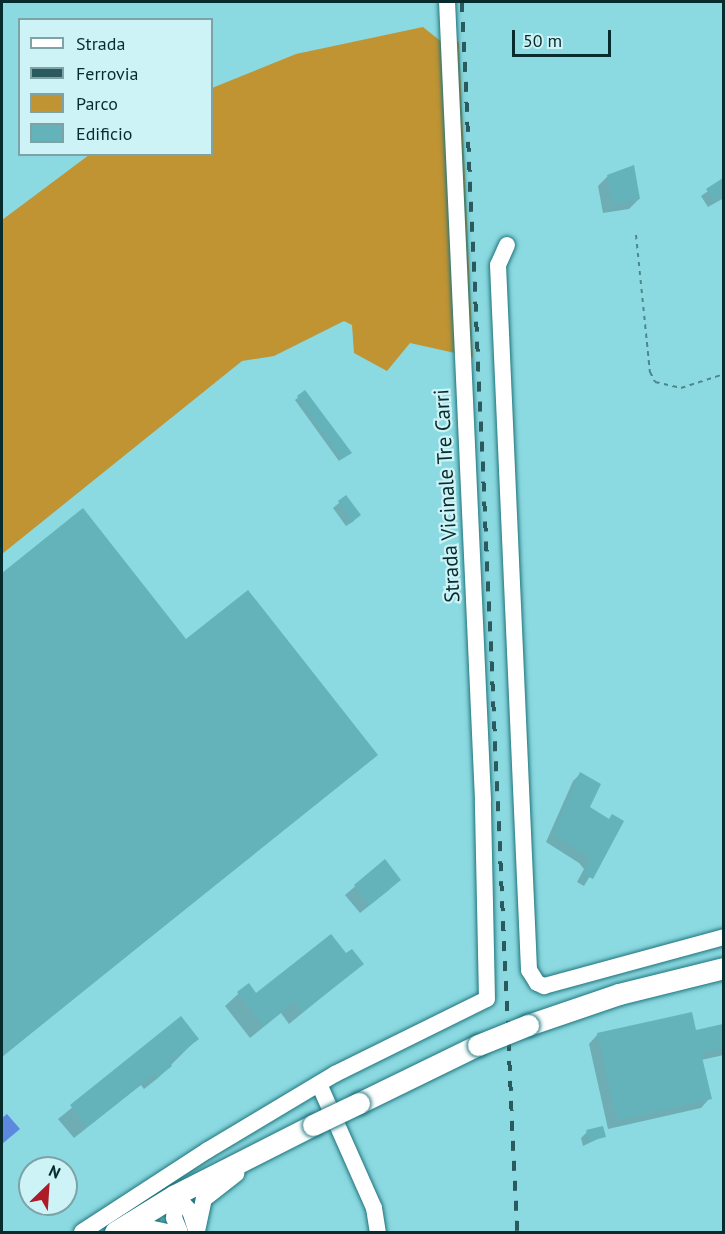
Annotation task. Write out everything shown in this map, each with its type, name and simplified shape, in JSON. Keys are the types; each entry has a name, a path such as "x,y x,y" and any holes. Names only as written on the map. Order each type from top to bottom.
{"main road":[{"path":"115,1233 175,1195 313,1125 478,1046 528,1025 619,994 723,968"}],"street":[{"name":"Strada Vicinale Tre Carri","path":"319,1083 378,1050 488,999 447,2"},
{"path":"507,245 498,265 527,956 532,977 544,986 723,937"},
{"path":"82,1233 208,1150 319,1083 374,1208 378,1233"},
{"path":"197,1232 200,1207 210,1191 268,1157 285,1139"},
{"path":"175,1195 190,1210 197,1232"},
{"path":"175,1195 174,1218 180,1233"},
{"path":"136,1233 149,1228 168,1233"}],"path":[{"path":"636,235 650,372 655,382 681,388 723,374"}],"green space":[{"path":"423,27 443,43 459,42 473,357 410,343 387,371 354,353 352,325 344,321 274,356 242,361 2,554 2,220 88,156 213,156 213,88 296,54"}],"water":[{"path":"7,1114 20,1129 2,1144 2,1118"}],"building":[{"path":"634,165 640,199 612,204 607,175"},
{"path":"723,178 723,195 714,201 706,189"},
{"path":"305,390 352,453 342,459 297,396"},
{"path":"346,495 361,515 352,522 338,501"},
{"path":"83,508 186,639 248,590 378,755 2,1056 2,573"},
{"path":"580,772 601,784 590,807 609,819 612,814 624,821 593,879 583,874 590,861 587,856 553,834"},
{"path":"385,859 401,880 370,905 354,885"},
{"path":"331,934 346,953 352,949 364,964 303,1012 294,1002 263,1026 237,992 249,983 256,993"},
{"path":"692,1012 696,1030 723,1024 723,1048 701,1053 712,1099 617,1120 597,1033"},
{"path":"181,1016 199,1039 169,1062 172,1066 157,1078 154,1074 87,1127 70,1105"},
{"path":"603,1126 606,1137 589,1141 586,1130"}],"railway":[{"path":"462,2 517,1232"}]}
